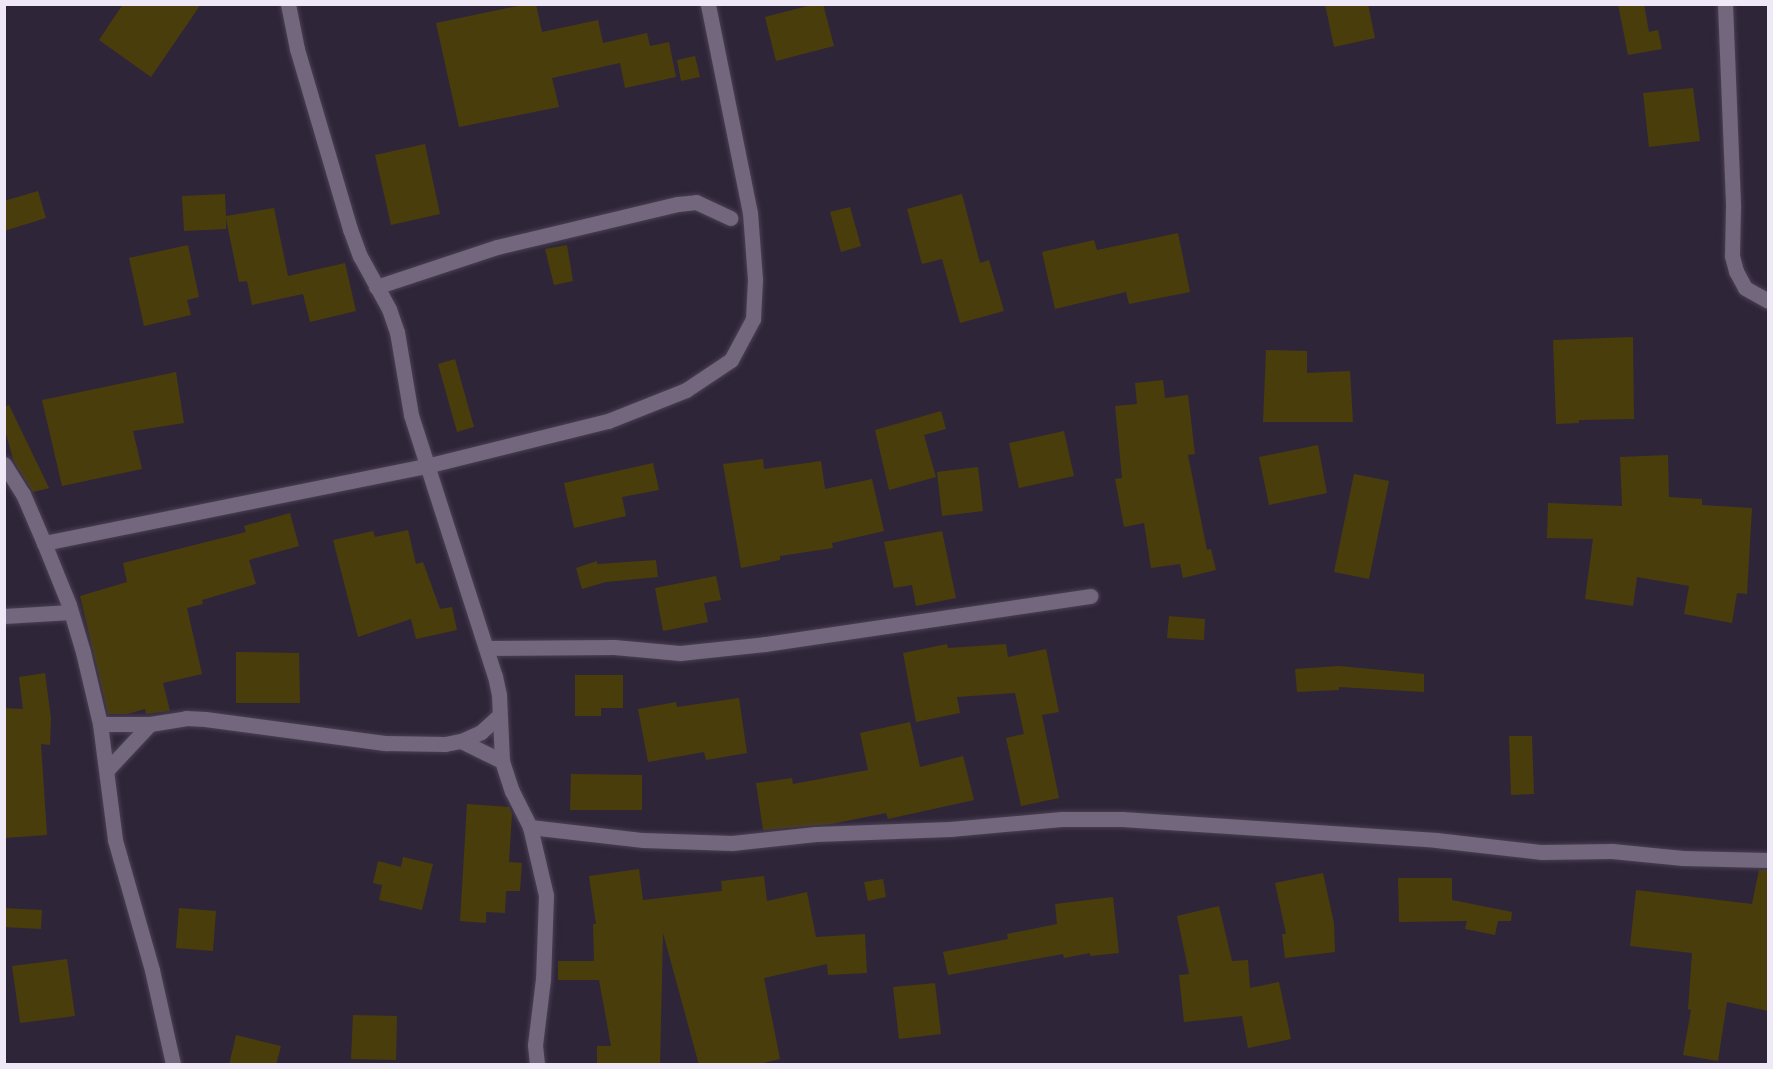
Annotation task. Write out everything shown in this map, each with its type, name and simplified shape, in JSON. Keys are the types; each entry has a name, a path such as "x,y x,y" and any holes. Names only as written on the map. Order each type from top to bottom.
{"street":[{"path":"288,4 300,59 350,230 376,287 389,309 397,332 411,415 499,695 502,761 512,791 530,827 546,895 543,979 535,1045 537,1065"},
{"path":"44,543 426,466 608,420 686,390 731,360 753,318 755,279 750,213 708,4"},
{"path":"1725,4 1733,207 1732,256 1736,272 1745,288 1768,301"},
{"path":"376,287 497,247 645,210 696,202 731,218"},
{"path":"4,464 23,494 71,612 100,724 116,840 152,970 174,1065"},
{"path":"486,648 614,647 680,653 765,644 1090,596"},
{"path":"4,616 71,612"},
{"path":"100,724 150,724 186,718 205,719 386,743 445,744 461,741 482,732 499,716"},
{"path":"107,770 150,724"},
{"path":"461,741 502,761"},
{"path":"530,827 643,840 732,843 816,834 950,829 1062,819 1122,819 1314,834 1436,840 1542,852 1611,851 1683,858 1768,860"}],"building":[{"path":"123,4 201,4 151,77 99,40"},
{"path":"536,4 542,32 598,20 603,43 647,33 650,46 669,42 676,77 625,88 620,63 552,78 559,107 459,127 436,23"},
{"path":"823,4 834,46 776,61 765,17"},
{"path":"1325,4 1368,4 1375,38 1334,47"},
{"path":"1618,4 1644,4 1649,32 1658,30 1662,49 1628,55"},
{"path":"695,56 700,77 681,81 677,60"},
{"path":"1693,88 1700,141 1649,147 1643,93"},
{"path":"425,144 440,214 391,225 375,155"},
{"path":"38,191 46,218 4,231 4,201"},
{"path":"225,194 226,216 274,208 288,276 345,263 356,311 310,322 303,294 252,305 247,281 239,282 226,219 226,229 184,231 182,196"},
{"path":"962,194 980,263 989,260 1004,311 960,323 942,259 922,264 907,209"},
{"path":"850,207 861,246 841,252 830,212"},
{"path":"1178,233 1190,292 1129,304 1126,292 1055,309 1042,252 1094,240 1097,250"},
{"path":"188,245 199,297 187,300 191,315 144,326 129,258"},
{"path":"567,245 573,281 554,285 545,249"},
{"path":"1633,337 1634,419 1579,420 1579,423 1556,424 1553,340"},
{"path":"1266,350 1307,351 1307,373 1350,371 1353,422 1263,422"},
{"path":"455,359 474,427 457,432 438,364"},
{"path":"176,372 184,423 133,431 142,469 62,486 42,400"},
{"path":"1163,380 1165,398 1188,395 1195,454 1188,455 1207,550 1211,549 1216,570 1183,578 1180,564 1151,568 1144,523 1124,527 1115,479 1122,478 1115,406 1137,404 1135,383"},
{"path":"9,405 49,488 33,492 14,462 4,427 4,407"},
{"path":"941,411 946,429 924,435 936,477 889,490 875,430"},
{"path":"1064,431 1074,476 1019,488 1009,443"},
{"path":"1318,445 1327,493 1269,505 1259,457"},
{"path":"1668,455 1669,497 1702,499 1702,505 1752,508 1747,594 1737,593 1732,623 1684,614 1689,586 1637,577 1633,606 1585,599 1593,539 1547,538 1548,503 1622,506 1620,457"},
{"path":"763,459 764,469 821,461 825,489 872,479 884,531 832,543 833,548 780,556 780,560 741,568 723,464"},
{"path":"653,463 659,490 622,497 626,516 574,528 564,483"},
{"path":"978,467 983,511 942,516 937,472"},
{"path":"1354,474 1389,481 1369,579 1334,572"},
{"path":"290,513 299,546 249,560 256,584 202,600 203,604 187,608 202,674 163,683 170,711 146,714 145,709 127,714 108,714 80,596 127,582 123,563 246,532 244,526"},
{"path":"408,530 416,564 423,562 440,609 452,607 457,630 416,639 411,619 358,637 333,540 373,531 375,537"},
{"path":"942,531 956,598 916,606 912,585 894,588 884,542"},
{"path":"656,560 658,577 606,582 582,589 576,568 597,561 597,564"},
{"path":"716,576 721,600 704,603 708,622 663,631 655,588"},
{"path":"1169,616 1205,619 1204,640 1167,638"},
{"path":"947,644 948,648 1006,644 1008,657 1046,649 1059,712 1042,715 1059,798 1021,806 1006,738 1024,734 1015,693 957,697 960,713 916,722 903,653"},
{"path":"236,652 299,653 300,703 236,703"},
{"path":"1339,666 1424,674 1424,692 1339,687 1339,690 1297,692 1295,669"},
{"path":"45,673 51,718 50,745 41,744 47,835 4,838 4,708 23,709 19,677"},
{"path":"575,675 623,675 623,708 601,708 601,716 575,716"},
{"path":"739,698 747,753 706,760 704,752 648,762 638,709 676,702 677,707"},
{"path":"910,722 920,767 963,756 974,800 888,819 886,813 831,824 763,830 756,783 792,778 793,784 868,770 860,733"},
{"path":"1509,736 1532,736 1534,794 1511,795"},
{"path":"571,774 642,775 642,810 570,810"},
{"path":"467,804 509,807 512,814 509,862 522,863 520,891 506,891 505,913 486,912 486,923 460,921"},
{"path":"403,857 433,864 422,910 379,900 382,885 373,883 378,861 401,867"},
{"path":"639,869 643,900 722,891 721,881 764,876 767,901 807,892 816,937 865,934 867,973 828,975 827,964 764,978 780,1059 754,1065 699,1065 663,933 660,1065 597,1065 597,1046 611,1046 599,980 558,980 558,961 594,961 593,924 596,924 589,876"},
{"path":"1759,870 1768,870 1768,1011 1727,1002 1718,1061 1683,1055 1691,1010 1688,1009 1692,953 1630,946 1636,890 1752,904"},
{"path":"1323,873 1334,923 1335,952 1285,958 1282,934 1286,934 1275,883"},
{"path":"1398,878 1452,878 1452,900 1512,912 1511,921 1498,921 1495,935 1465,929 1467,921 1399,922"},
{"path":"883,879 886,897 868,901 864,882"},
{"path":"1113,897 1119,953 1090,956 1090,953 1064,958 1063,954 948,975 943,952 1008,939 1007,934 1057,924 1055,904"},
{"path":"1219,906 1232,961 1248,960 1250,988 1279,982 1291,1039 1248,1048 1242,1016 1184,1022 1179,975 1189,974 1177,916"},
{"path":"4,908 42,910 41,929 4,927"},
{"path":"179,908 216,911 213,951 176,948"},
{"path":"67,959 75,1016 20,1023 12,966"},
{"path":"935,983 941,1034 899,1039 893,987"},
{"path":"353,1015 397,1016 396,1060 351,1059"},
{"path":"236,1035 281,1046 276,1065 229,1065"}]}
